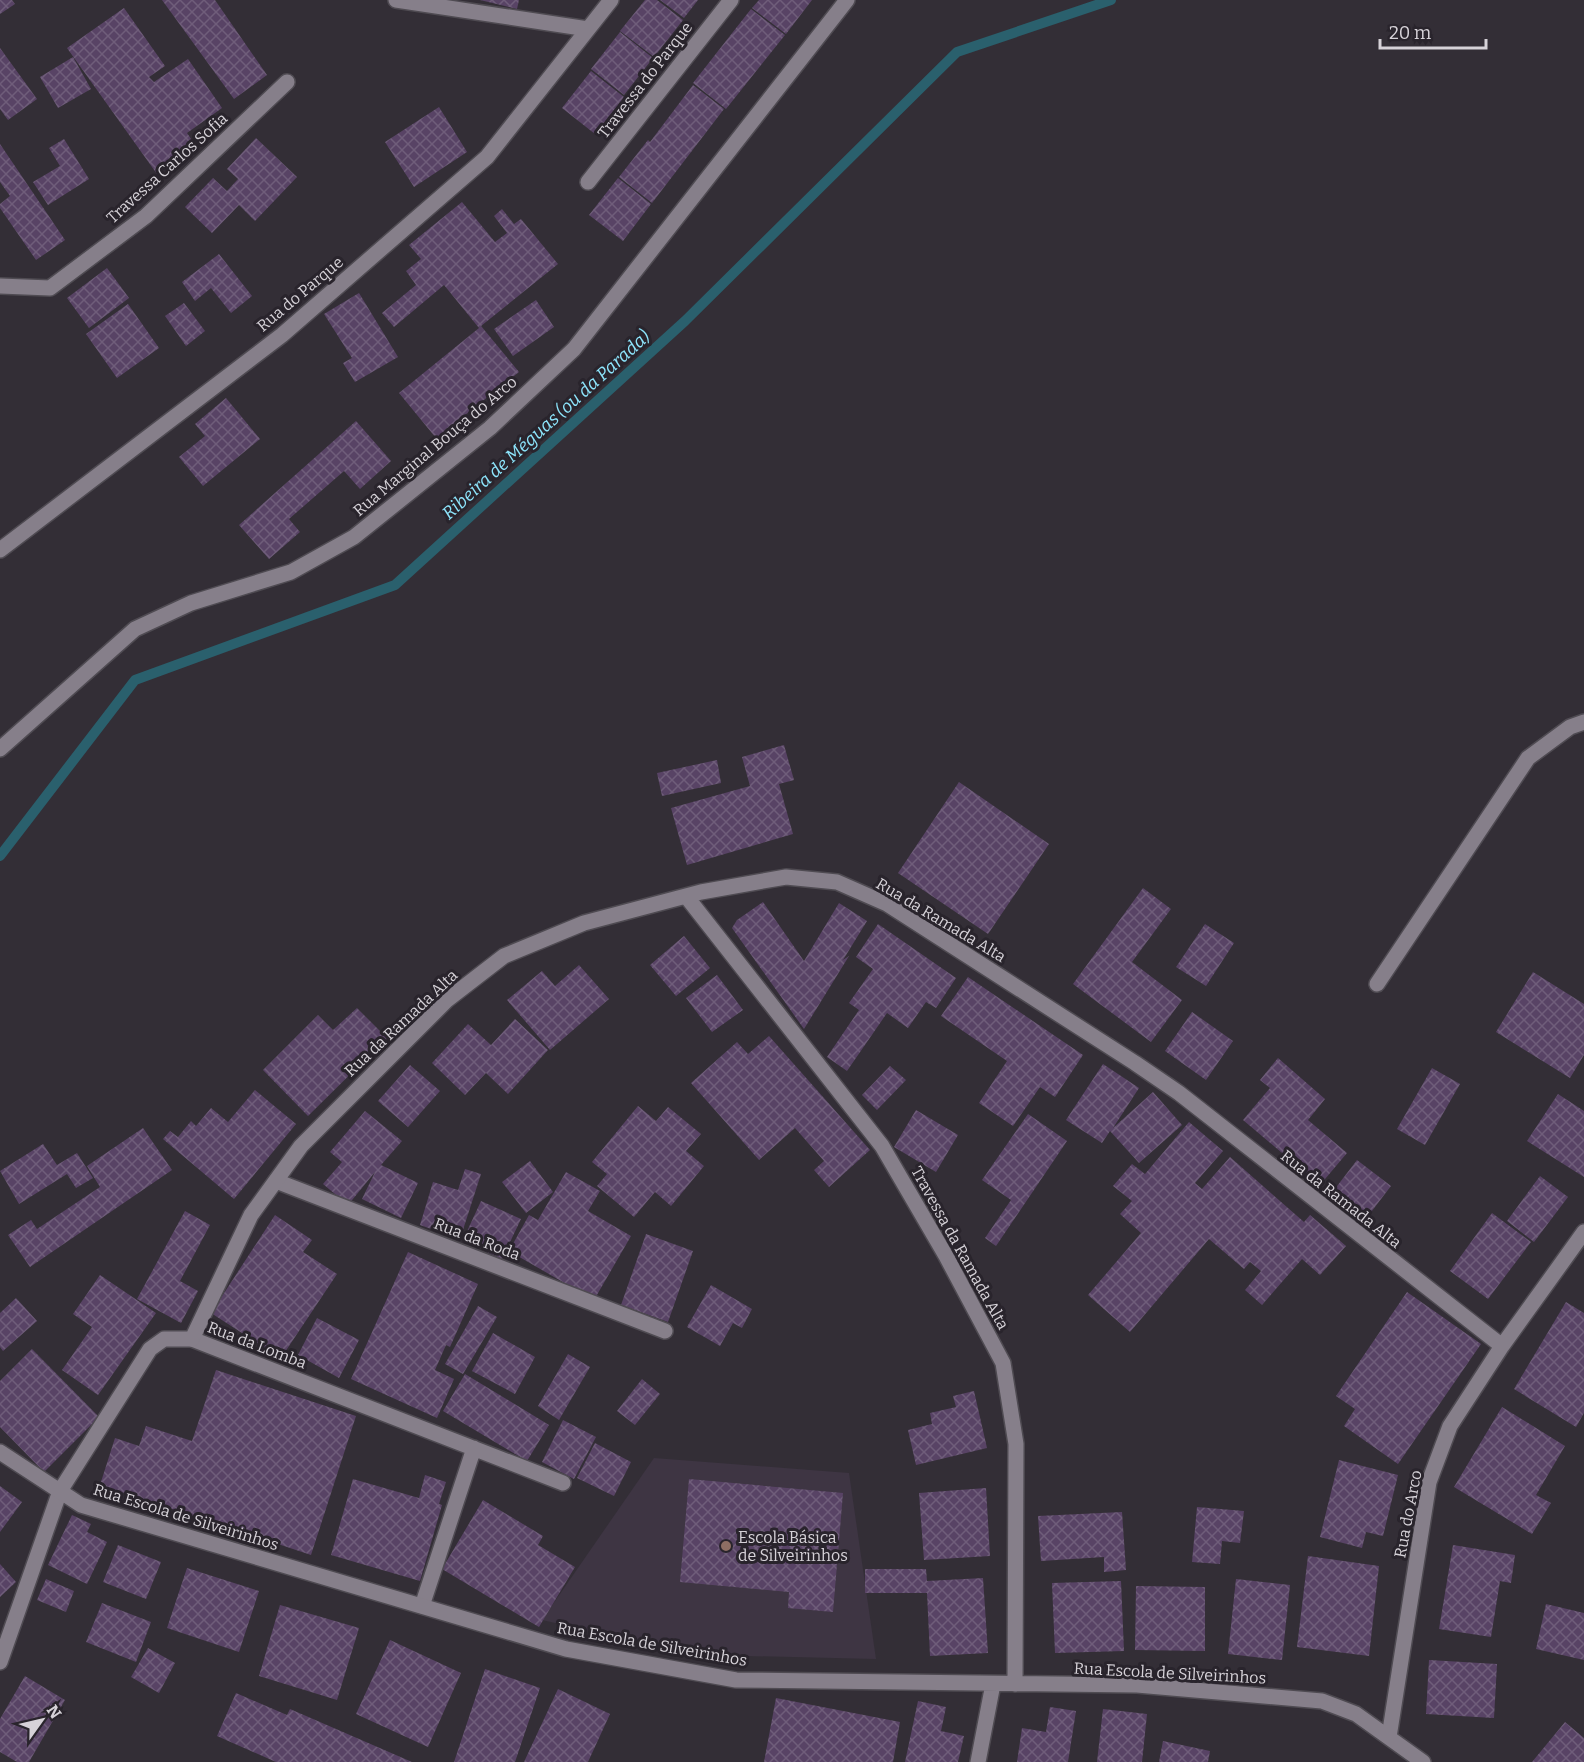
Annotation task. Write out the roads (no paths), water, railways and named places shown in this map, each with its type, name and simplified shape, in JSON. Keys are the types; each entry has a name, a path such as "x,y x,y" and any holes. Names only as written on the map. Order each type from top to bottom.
{"street":[{"path":"396,0 588,29"},
{"name":"Rua do Parque","path":"0,550 282,335 488,156 611,0"},
{"name":"Travessa do Parque","path":"588,182 731,0"},
{"name":"Rua Marginal Bouça do Arco","path":"0,749 135,629 191,603 291,572 354,537 490,428 574,349 847,0"},
{"name":"Travessa Carlos Sofia","path":"0,286 50,288 146,216 287,82"},
{"path":"1377,984 1528,758 1570,727 1584,722"},
{"name":"Rua da Ramada Alta","path":"192,1339 251,1215 301,1146 447,1000 504,957 584,922 686,896 786,877 837,882 887,904 1125,1057 1179,1093 1502,1346"},
{"name":"Travessa da Ramada Alta","path":"686,896 882,1146 946,1256 1003,1363 1016,1444 1015,1684"},
{"name":"Rua da Roda","path":"276,1181 665,1330"},
{"name":"Rua do Arco","path":"1389,1737 1430,1482 1450,1426 1502,1346 1584,1232"},
{"name":"Rua da Lomba","path":"0,1662 60,1491 150,1349 164,1339 192,1339 563,1483"},
{"path":"422,1606 474,1448"},
{"name":"Rua Escola de Silveirinhos","path":"0,1452 81,1505 566,1649 736,1680 1137,1686 1322,1701 1356,1714 1423,1762"},
{"path":"978,1762 993,1684"}],"waterway":[{"name":"Ribeira de Méguas (ou da Parada)","path":"0,856 135,680 395,585 685,321 957,52 1111,0"}],"place":[{"name":"Escola Básica de Silveirinhos","path":"726,1546"}]}
